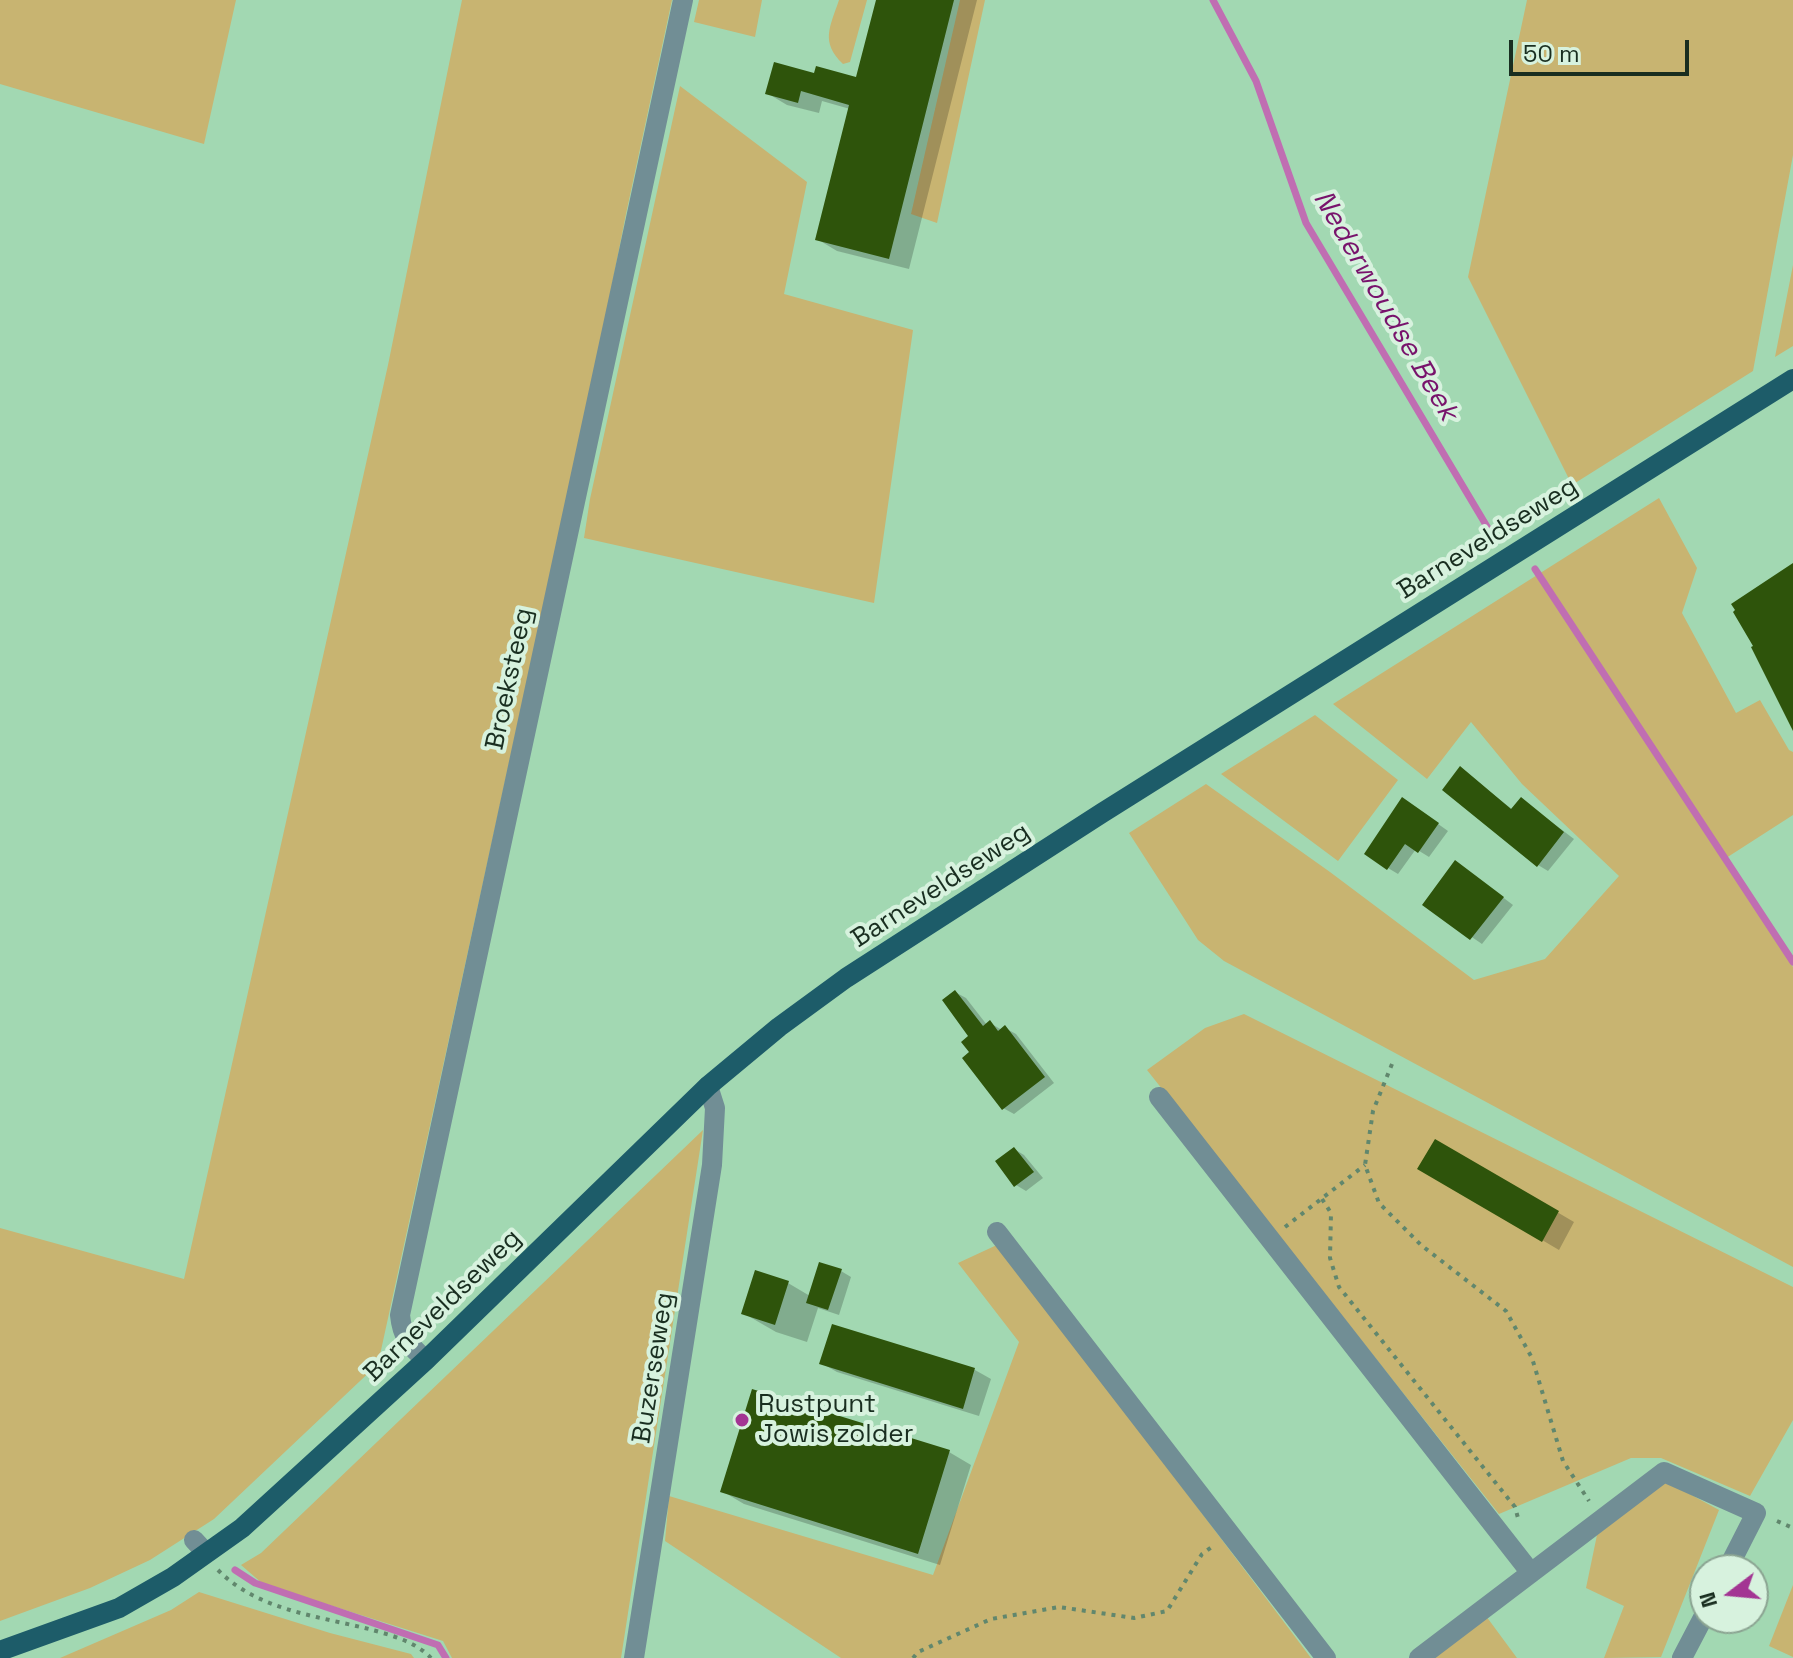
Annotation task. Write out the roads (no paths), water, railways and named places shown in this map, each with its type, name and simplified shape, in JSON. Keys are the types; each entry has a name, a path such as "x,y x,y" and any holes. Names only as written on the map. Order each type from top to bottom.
{"main road":[{"name":"Barneveldseweg","path":"0,1651 119,1608 173,1577 200,1547 242,1528 426,1360 708,1086 779,1027 859,970 1102,813 1793,379"}],"street":[{"name":"Broeksteeg","path":"426,1360 412,1349 401,1331 400,1315 683,0"},
{"name":"Buzerseweg","path":"634,1658 712,1165 715,1108 708,1086"},
{"path":"1159,1097 1531,1573"},
{"path":"997,1232 1326,1658"},
{"path":"1419,1658 1664,1472 1756,1513 1735,1554"},
{"path":"1682,1658 1695,1634"}],"waterway":[{"name":"Nederwoudse Beek","path":"1213,0 1256,81 1306,223 1495,540"},
{"name":"Nederwoudse Beek","path":"1535,569 1793,962"},
{"path":"235,1570 255,1583 438,1645 446,1658"}],"place":[{"name":"Rustpunt Jowis zolder","path":"742,1420"}]}
